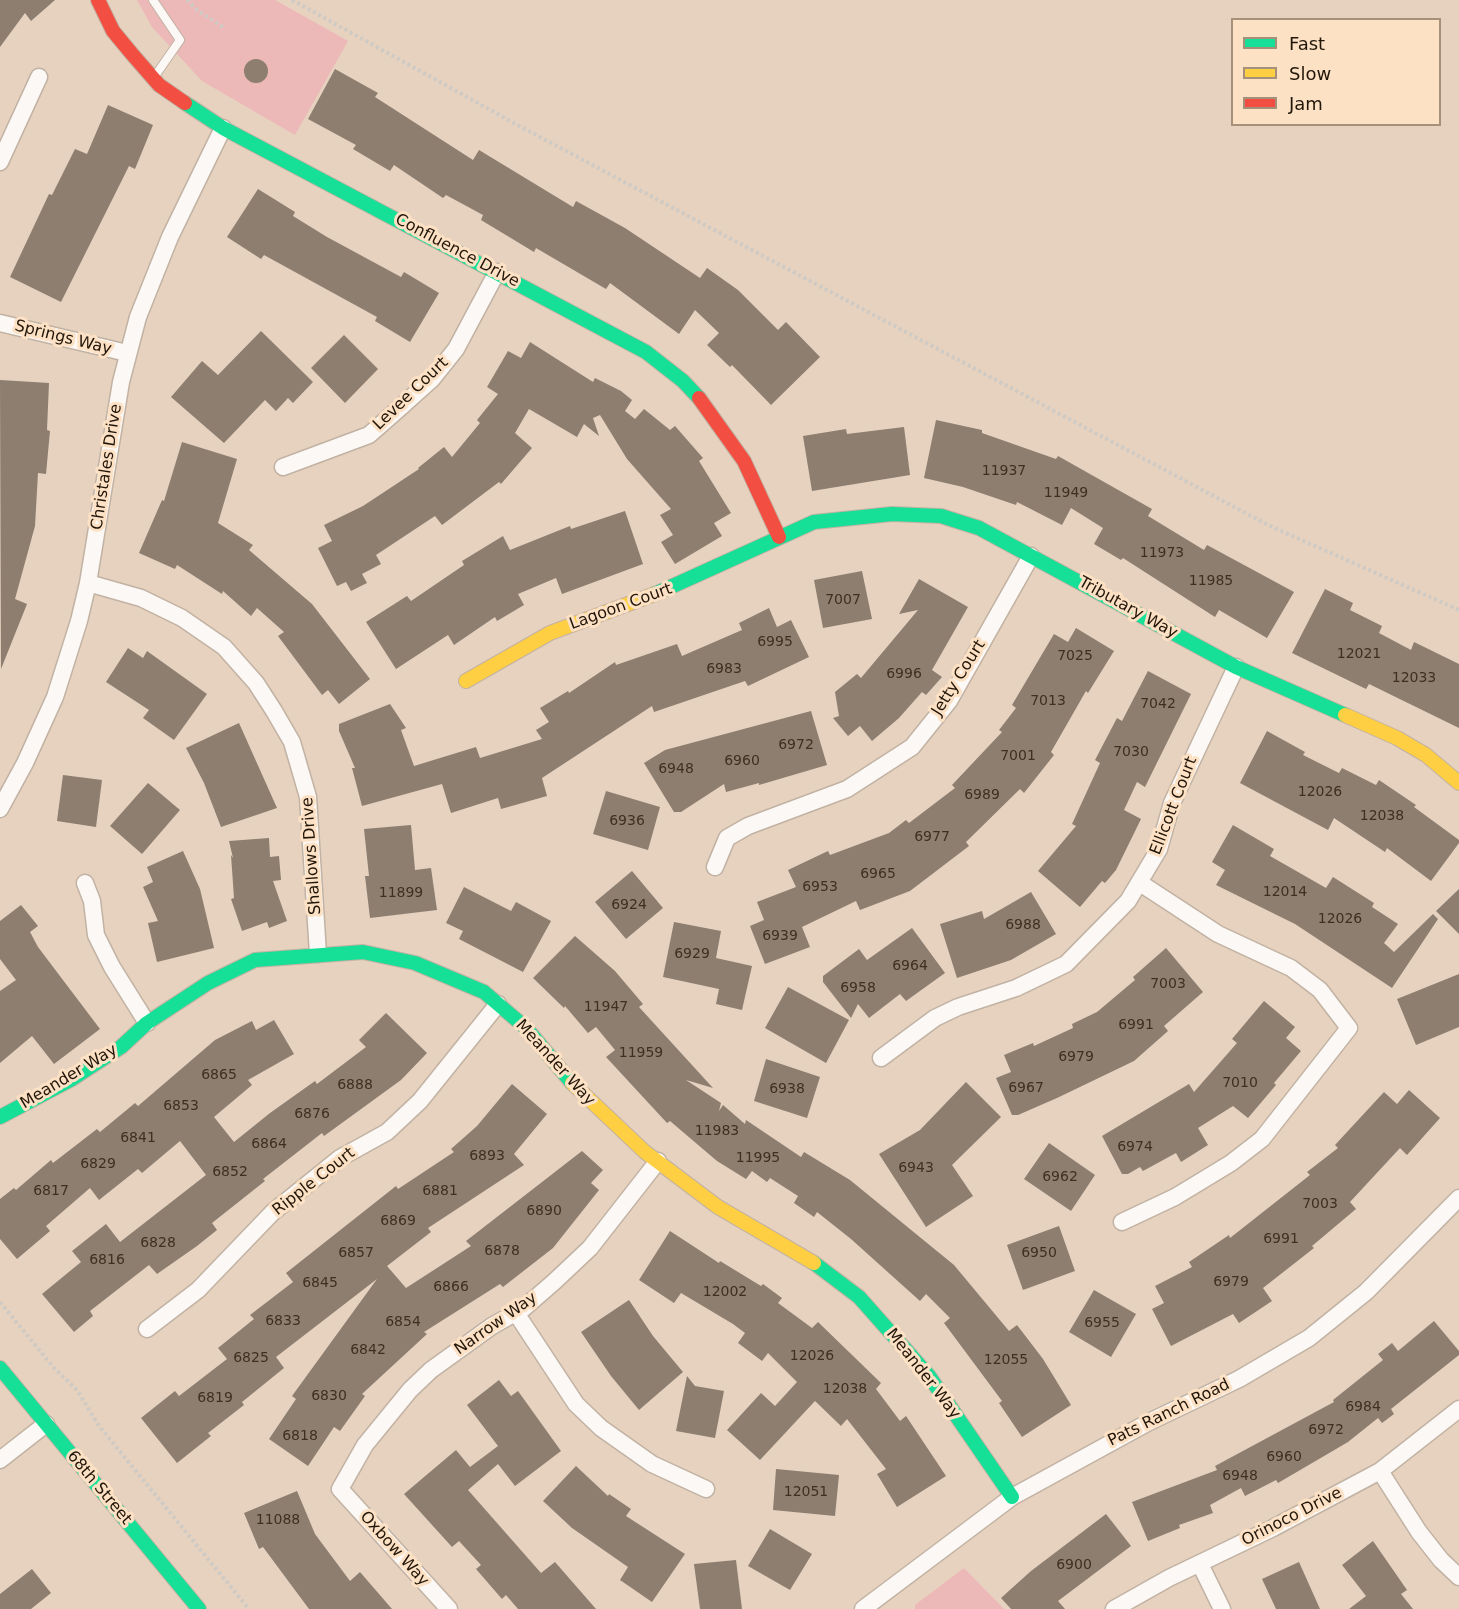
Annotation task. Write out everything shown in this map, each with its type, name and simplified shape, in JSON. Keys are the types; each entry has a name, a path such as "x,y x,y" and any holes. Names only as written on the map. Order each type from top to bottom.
{"street":[{"name":"Confluence Drive","path":"98,0 113,31 153,79 223,128 646,352 683,381 707,407 744,461 779,537"},
{"path":"0,162 39,76"},
{"name":"Christales Drive","path":"0,809 25,764 55,697 88,583 127,353 165,247 223,128"},
{"name":"Levee Court","path":"283,467 369,435 432,379 456,349 497,272"},
{"name":"Springs Way","path":"0,322 127,353"},
{"name":"Tributary Way","path":"779,537 814,522 892,514 941,516 978,528 1236,667 1397,738 1426,755 1459,783"},
{"name":"Lagoon Court","path":"466,681 550,633 678,586 779,537"},
{"name":"Jetty Court","path":"714,867 726,838 748,826 847,789 912,747 949,701 1031,556"},
{"name":"Shallows Drive","path":"88,583 141,598 182,618 224,647 256,683 274,711 292,742 308,797 318,954"},
{"name":"Ellicott Court","path":"881,1058 936,1018 958,1007 1016,988 1066,964 1128,901 1159,849 1172,803 1236,667"},
{"path":"85,883 92,900 96,935 112,968 147,1023"},
{"path":"1122,1222 1175,1197 1231,1163 1262,1139 1349,1028 1320,990 1291,968 1218,934 1140,883"},
{"name":"Meander Way","path":"0,1117 72,1078 121,1047 147,1023 208,983 255,960 363,952 415,963 484,992 526,1028 561,1071 601,1113 658,1161 718,1207 804,1255 859,1297 929,1376 1012,1497"},
{"name":"Ripple Court","path":"147,1329 198,1290 273,1212 340,1158 387,1132 420,1101 498,1004"},
{"name":"Narrow Way","path":"340,1489 365,1445 410,1390 431,1370 472,1339 516,1313 590,1248 658,1161"},
{"name":"Pats Ranch Road","path":"867,1608 1012,1497 1149,1422 1239,1379 1309,1338 1366,1292 1459,1198"},
{"path":"516,1313 576,1404 601,1428 652,1464 706,1490"},
{"name":"68th Street","path":"0,1368 199,1609"},
{"name":"Orinoco Drive","path":"1114,1609 1380,1471 1459,1409"},
{"path":"0,1460 46,1424"},
{"path":"1380,1471 1419,1532 1441,1560 1459,1577"},
{"name":"Oxbow Way","path":"340,1489 449,1609"},
{"path":"1200,1564 1222,1609"}],"lane":[{"path":"153,0 180,40 153,79"}],"path":[{"path":"187,0 197,10 223,27"},
{"path":"292,0 523,128 1270,526 1459,610"},
{"path":"0,1302 54,1368 77,1390 99,1426 249,1609"}],"shaded area":[{"path":"137,0 275,0 348,41 295,135 202,81 152,27"},
{"path":"964,1568 1004,1609 915,1609 915,1605"}],"building":[{"path":"0,0 55,0 31,21 25,13 0,47"},
{"path":"256,59 261,60 267,66 267,76 261,82 256,83 251,82 245,76 244,71 245,66 251,60"},
{"path":"335,69 378,93 375,97 473,160 479,150 573,207 576,201 625,228 700,278 707,268 738,290 778,330 786,322 820,357 771,405 732,365 730,367 707,345 719,333 695,310 679,334 610,283 606,289 536,248 534,252 481,220 483,215 446,195 443,198 394,165 390,171 353,149 356,145 308,119"},
{"path":"108,105 153,125 135,169 129,166 61,302 10,277 49,194 52,195 75,149 87,154"},
{"path":"258,189 295,212 293,216 327,237 401,277 404,272 439,293 410,342 375,321 377,317 264,255 261,259 227,237"},
{"path":"261,331 313,382 293,403 288,398 276,411 265,400 224,443 171,397 202,361 218,375"},
{"path":"344,335 378,369 345,403 311,368"},
{"path":"530,342 593,382 595,378 621,391 632,400 625,411 635,419 644,409 670,430 675,426 703,458 699,461 731,513 714,523 722,536 675,564 661,542 673,535 660,515 671,509 627,459 600,415 593,418 599,436 584,424 577,437 529,409 515,433 532,448 501,484 499,482 442,525 435,516 376,555 381,564 362,574 367,583 351,591 346,582 337,586 318,548 332,541 324,525 363,506 419,469 444,447 452,457 480,423 477,420 498,394 487,387 508,351 521,358"},
{"path":"0,380 49,383 47,430 50,431 46,474 38,473 35,526 15,599 27,604 1,669"},
{"path":"936,420 982,430 982,433 1056,459 1058,456 1152,509 1148,516 1204,550 1207,545 1294,592 1267,638 1219,610 1215,617 1123,558 1121,560 1094,544 1103,528 1071,508 1062,525 1017,502 1016,505 963,487 924,478"},
{"path":"904,427 910,475 812,491 803,436 846,429 847,434"},
{"path":"182,442 237,459 218,523 253,545 249,550 312,604 370,679 339,704 328,690 322,695 278,636 284,632 257,608 251,616 223,591 222,594 177,565 175,569 139,553 162,500 164,501"},
{"path":"625,511 643,564 562,594 556,578 518,594 524,605 497,621 495,617 454,645 448,635 396,669 366,622 407,596 411,601 464,565 462,561 503,536 510,550 570,526 571,529"},
{"path":"862,571 872,619 823,628 814,580"},
{"path":"919,579 968,607 932,670 942,677 926,695 922,692 899,718 872,741 860,726 848,736 833,718 839,716 835,692 857,674 861,678 918,610 899,614"},
{"path":"1325,589 1353,603 1350,610 1382,626 1379,633 1411,650 1414,642 1459,664 1459,728 1369,684 1366,689 1292,653"},
{"path":"769,608 777,627 791,620 809,657 748,686 745,681 654,712 652,706 542,778 547,796 501,809 498,798 451,813 442,784 362,806 352,768 355,768 339,731 339,724 390,704 406,728 401,730 414,766 476,747 480,758 542,739 536,730 549,722 540,708 568,691 569,693 615,662 616,665 677,644 682,656 742,630 739,623"},
{"path":"1076,628 1114,651 1088,693 1086,691 1051,752 1054,755 1024,793 1020,789 966,842 969,846 910,891 860,910 856,901 802,927 810,947 765,964 750,926 764,920 757,902 796,887 788,870 828,851 830,855 889,833 906,820 909,823 955,788 952,785 1002,732 999,730 1016,708 1012,705 1054,634 1068,642"},
{"path":"128,648 143,658 147,651 207,694 174,740 143,718 149,710 106,682"},
{"path":"1148,671 1191,694 1145,787 1137,782 1124,810 1141,819 1116,870 1105,883 1102,881 1080,907 1038,871 1076,826 1072,824 1100,763 1095,760 1117,718 1122,721"},
{"path":"811,711 827,765 726,792 724,784 681,812 674,812 644,763 665,750"},
{"path":"239,723 277,808 221,827 204,783 186,748"},
{"path":"1267,731 1305,752 1303,755 1339,773 1342,768 1376,785 1379,780 1416,805 1414,807 1459,840 1459,843 1431,881 1387,848 1385,852 1334,818 1328,830 1240,783"},
{"path":"63,775 102,780 96,827 57,821"},
{"path":"148,783 180,810 142,854 110,826"},
{"path":"606,791 660,807 648,850 593,834"},
{"path":"411,825 415,870 431,868 437,910 370,918 365,876 369,876 364,829"},
{"path":"1233,825 1274,849 1270,856 1326,888 1333,877 1374,903 1372,907 1398,924 1384,943 1394,952 1433,914 1438,919 1392,988 1295,924 1216,885 1225,870 1212,862"},
{"path":"269,838 270,857 279,856 281,880 273,881 287,921 269,928 267,922 242,931 231,899 234,898 231,855 233,858 229,841"},
{"path":"183,851 200,889 214,948 157,962 148,923 158,921 143,887 153,882 147,867"},
{"path":"632,871 663,908 626,939 595,902"},
{"path":"464,887 511,911 516,902 551,921 523,972 459,939 463,931 446,923"},
{"path":"1459,889 1459,934 1436,911"},
{"path":"1031,892 1056,934 1011,960 957,978 940,924 982,911 984,919"},
{"path":"21,905 38,926 30,932 38,947 100,1029 54,1064 32,1036 0,1063 0,991 16,980 0,959 0,921"},
{"path":"674,922 721,931 716,958 752,966 742,1010 716,1004 719,989 663,977"},
{"path":"912,928 945,973 906,1001 900,994 869,1018 858,1004 851,1018 823,982 823,976 859,949 867,960"},
{"path":"575,936 615,971 643,1004 639,1007 713,1088 686,1080 721,1103 719,1111 723,1105 745,1124 746,1120 801,1157 804,1152 850,1180 954,1265 1009,1331 1017,1325 1043,1359 1071,1405 1022,1437 999,1403 1002,1401 944,1323 950,1318 926,1294 920,1301 817,1212 814,1217 794,1203 798,1196 770,1178 767,1182 752,1171 746,1179 717,1161 670,1121 667,1123 606,1057 615,1050 596,1027 588,1033 565,1006 564,1008 533,978"},
{"path":"1166,948 1203,992 1164,1026 1168,1031 1134,1061 1057,1098 1018,1115 1012,1115 996,1078 1011,1072 1004,1055 1033,1043 1034,1046 1073,1028 1072,1024 1097,1012 1135,980 1133,977"},
{"path":"1459,974 1459,1027 1416,1045 1397,999"},
{"path":"788,987 849,1020 826,1063 765,1028"},
{"path":"1264,1001 1295,1027 1286,1038 1301,1051 1274,1083 1276,1085 1248,1118 1233,1106 1198,1128 1208,1145 1181,1162 1176,1153 1143,1171 1140,1167 1128,1174 1122,1174 1102,1136 1189,1084 1194,1092 1237,1043 1232,1039"},
{"path":"386,1013 427,1053 401,1080 324,1136 322,1133 263,1179 265,1181 212,1223 217,1230 197,1246 157,1274 149,1265 90,1311 93,1316 74,1332 42,1294 81,1262 72,1251 106,1224 120,1242 206,1175 180,1141 142,1173 138,1169 99,1200 90,1188 46,1226 50,1231 17,1259 0,1239 0,1199 14,1188 16,1190 51,1160 53,1163 97,1129 100,1132 135,1103 138,1106 215,1040 252,1021 256,1030 274,1020 294,1054 248,1080 252,1085 214,1117 234,1142 270,1113 315,1081 317,1084 366,1047 359,1040"},
{"path":"766,1059 820,1077 807,1118 754,1101"},
{"path":"966,1082 1001,1117 952,1165 973,1196 926,1227 879,1154 920,1130"},
{"path":"512,1084 547,1114 514,1154 524,1165 428,1228 431,1232 387,1266 406,1288 471,1246 466,1241 582,1151 603,1170 591,1183 599,1190 553,1248 503,1287 500,1284 424,1332 427,1334 362,1394 365,1396 340,1431 334,1427 308,1466 269,1439 296,1399 292,1396 377,1279 276,1357 284,1368 242,1402 244,1405 208,1433 211,1436 177,1463 141,1418 175,1391 179,1396 227,1359 218,1348 254,1319 250,1315 293,1282 286,1273 396,1186 398,1189 454,1152 451,1149 477,1126"},
{"path":"1409,1090 1440,1118 1407,1155 1400,1148 1350,1202 1356,1209 1312,1246 1314,1248 1263,1288 1272,1301 1239,1323 1233,1314 1171,1346 1152,1309 1164,1303 1155,1286 1192,1267 1189,1262 1229,1235 1230,1238 1310,1175 1307,1172 1338,1148 1335,1145 1384,1092 1397,1104"},
{"path":"1049,1143 1095,1175 1071,1211 1024,1179"},
{"path":"1059,1226 1075,1271 1023,1290 1007,1245"},
{"path":"670,1231 719,1263 720,1261 761,1286 763,1284 782,1298 778,1303 812,1328 818,1322 881,1383 876,1389 900,1421 906,1416 946,1476 897,1507 877,1474 886,1469 847,1419 841,1426 815,1401 760,1460 727,1430 761,1393 775,1406 797,1382 768,1353 762,1361 738,1343 745,1333 733,1324 681,1293 674,1303 639,1280"},
{"path":"1094,1290 1136,1314 1111,1357 1069,1332"},
{"path":"629,1300 653,1336 683,1372 639,1410 611,1376 581,1332"},
{"path":"1434,1321 1459,1351 1459,1355 1391,1409 1394,1414 1382,1423 1378,1418 1348,1442 1278,1483 1276,1480 1245,1496 1241,1488 1210,1505 1213,1513 1179,1525 1180,1528 1148,1541 1132,1502 1217,1470 1215,1466 1334,1402 1333,1400 1383,1360 1378,1354 1392,1343 1398,1351"},
{"path":"687,1376 695,1386 724,1391 715,1438 676,1431"},
{"path":"499,1380 511,1396 518,1391 561,1451 515,1486 498,1464 468,1490 541,1573 555,1562 596,1609 518,1609 506,1595 502,1599 476,1569 481,1565 459,1541 452,1547 404,1494 456,1450 470,1467 498,1446 467,1405"},
{"path":"576,1466 608,1496 609,1494 631,1509 626,1516 685,1554 652,1602 620,1580 628,1567 572,1528 543,1501"},
{"path":"776,1469 839,1475 835,1516 773,1510"},
{"path":"297,1491 315,1534 350,1581 360,1572 392,1609 309,1609 263,1547 259,1549 244,1513"},
{"path":"1106,1514 1131,1546 1058,1601 1065,1609 1011,1609 1001,1598 1031,1571"},
{"path":"770,1529 812,1554 790,1590 748,1566"},
{"path":"1373,1541 1407,1590 1401,1594 1413,1609 1349,1609 1366,1596 1342,1565"},
{"path":"736,1560 742,1609 700,1609 694,1564"},
{"path":"1299,1562 1320,1609 1276,1609 1262,1579"},
{"path":"32,1569 51,1593 31,1609 0,1609 0,1594"}],"traffic: fast":[{"path":"185,103 223,128 646,352 683,381 699,398"},
{"path":"655,594 814,522 892,514 941,516 979,528 1236,667 1345,715"},
{"path":"0,1117 72,1079 121,1047 147,1023 208,983 255,960 363,952 415,963 484,992 526,1028 572,1083"},
{"path":"814,1263 859,1297 929,1376 1012,1497"},
{"path":"0,1368 199,1609"}],"traffic: slow":[{"path":"466,681 550,633 655,594"},
{"path":"1345,715 1397,738 1426,755 1459,783"},
{"path":"572,1083 645,1152 718,1207 814,1263"}],"traffic: jam":[{"path":"98,0 113,31 132,54 159,85 185,103"},
{"path":"699,398 744,461 779,537"}]}
